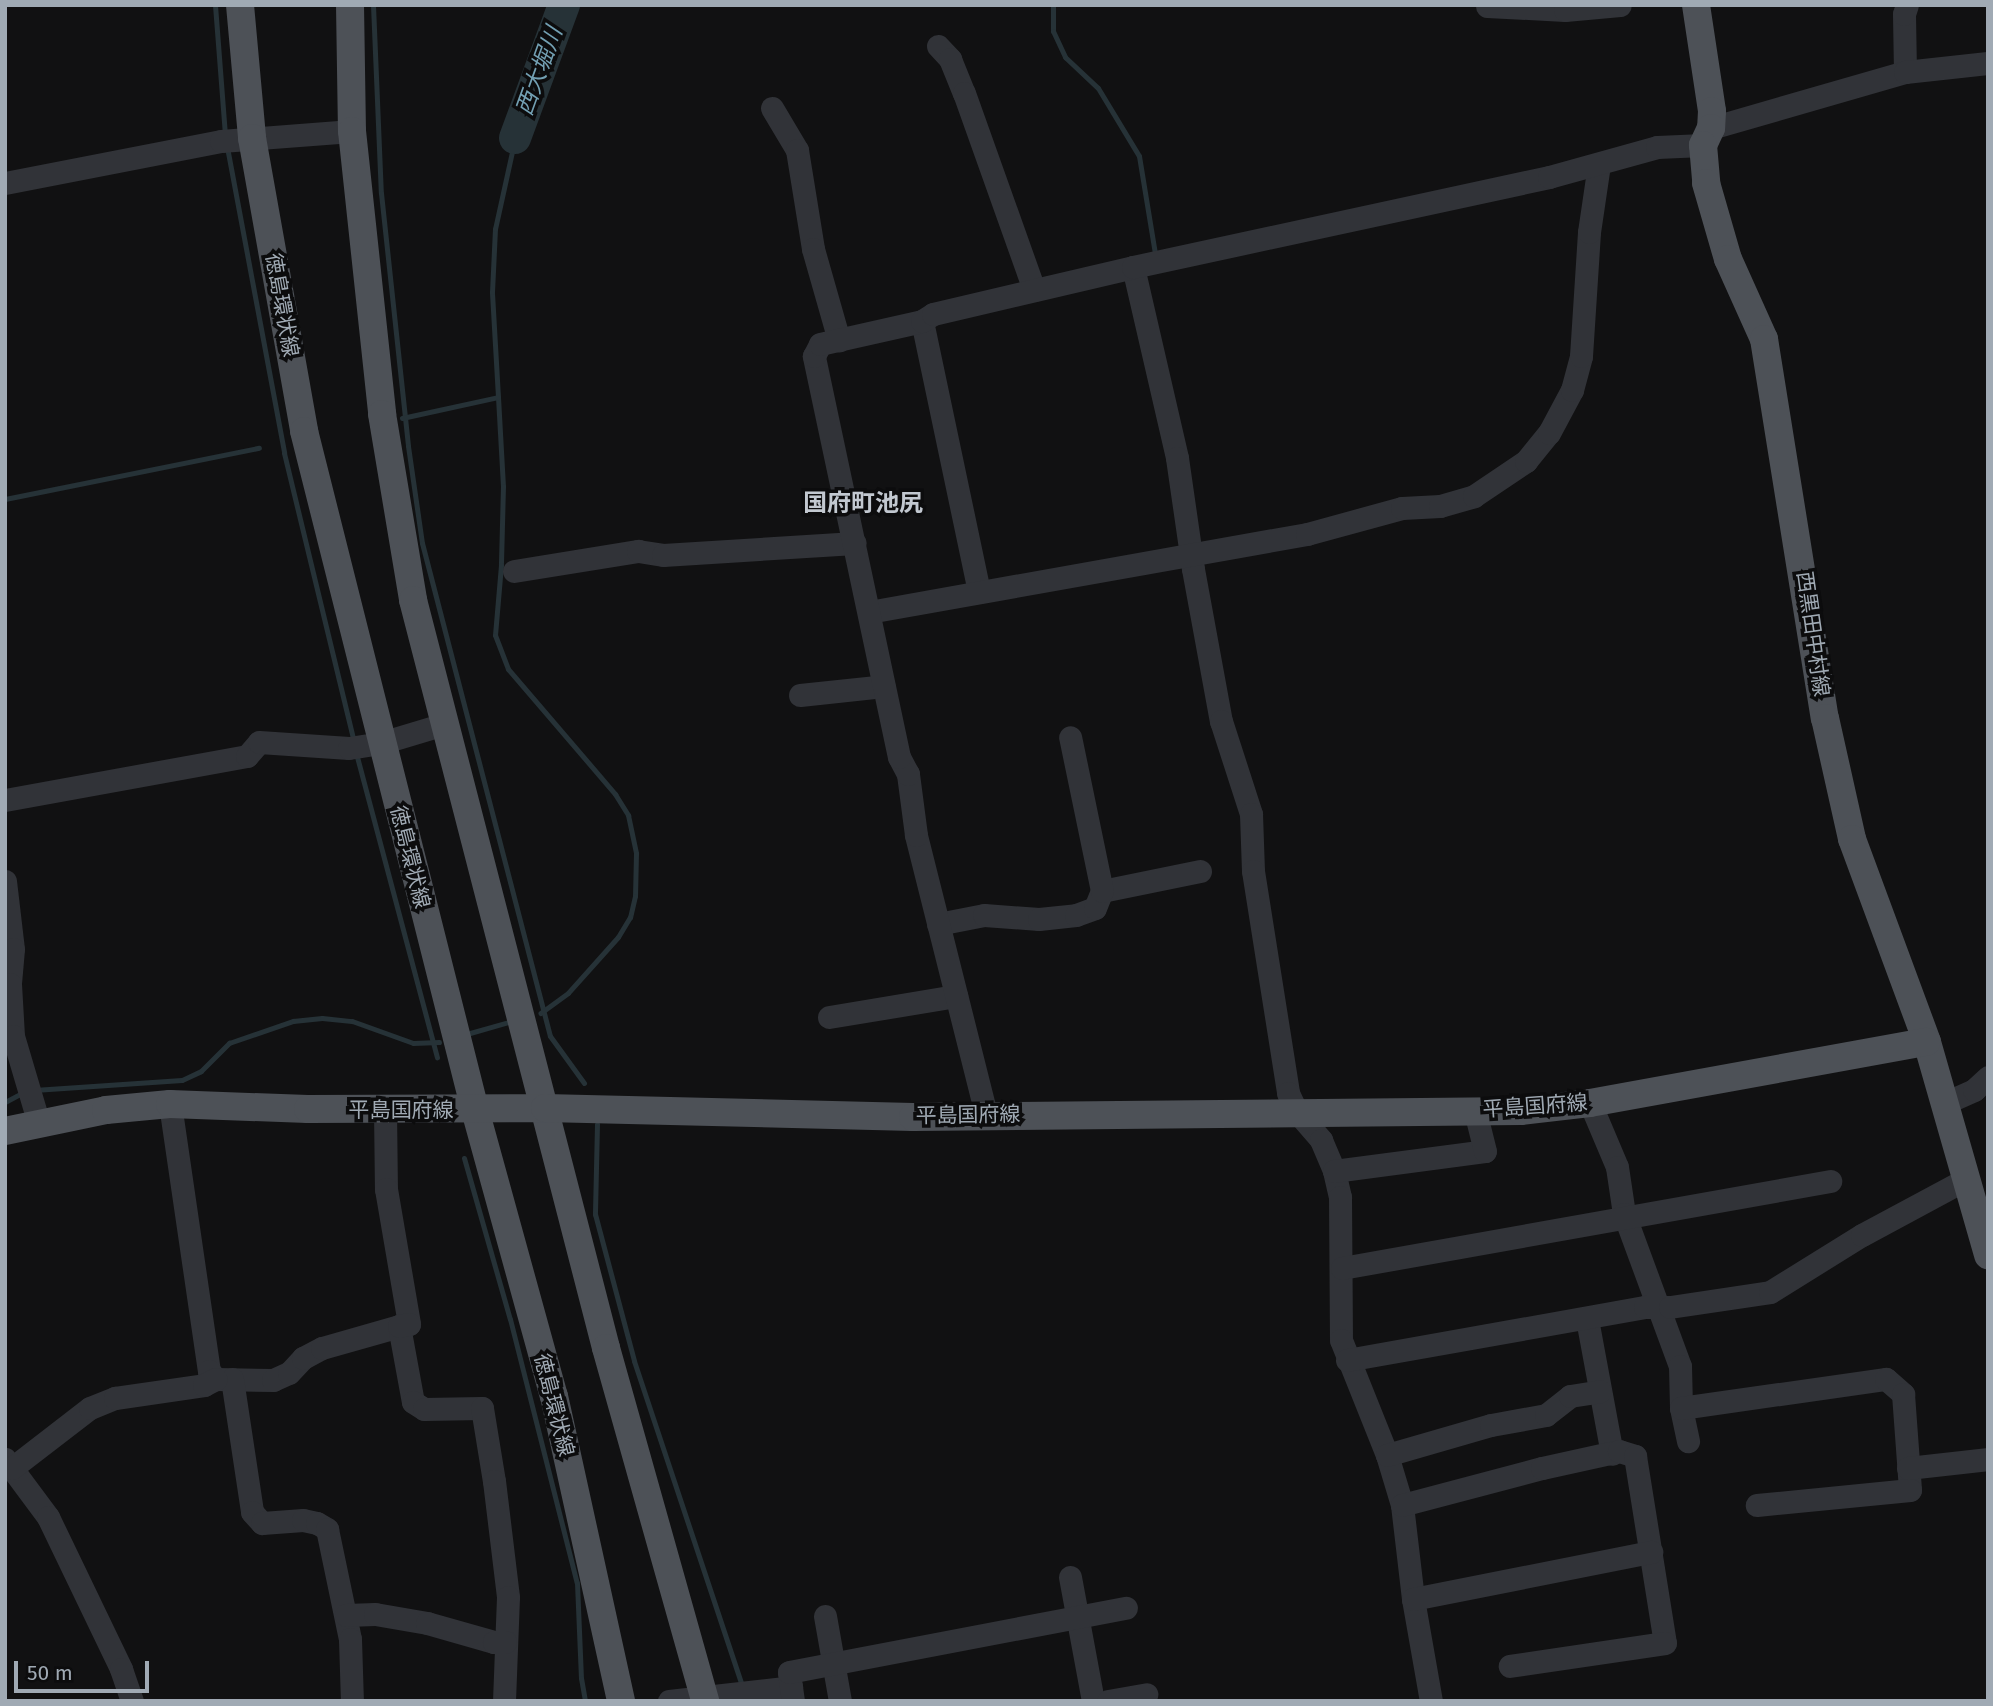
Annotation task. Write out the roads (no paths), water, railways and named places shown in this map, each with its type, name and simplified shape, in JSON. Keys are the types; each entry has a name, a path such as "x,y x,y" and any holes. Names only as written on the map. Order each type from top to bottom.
{"main road":[{"name":"徳島環状線","path":"240,5 235,140 304,430 364,745 475,1110 554,1396 621,1701"},
{"path":"349,5 352,131 382,414 410,587 606,1348 706,1699"},
{"name":"西黒田中村線","path":"1696,5 1711,105 1706,183 1728,259 1764,338 1823,704 1852,839 1927,1042 1988,1255"},
{"name":"平島国府線","path":"5,1131 33,1102 106,1110 170,1104 385,1110 545,1108 913,1117 986,1114 1521,1111 1590,1103 1927,1042"}],"street":[{"path":"1487,6 1565,10 1620,5"},
{"path":"1905,72 1904,14 1907,5"},
{"path":"938,46 950,59 964,93 1034,290"},
{"path":"986,1114 916,835 908,774 899,757 814,356 820,344 922,321 933,314 1133,267 1424,206 1599,164 1707,136 1905,72 1988,63"},
{"path":"772,108 797,150 813,249 839,340"},
{"path":"5,183 235,140 352,131"},
{"path":"869,612 1307,534 1402,508 1440,506 1474,496 1526,461 1549,433 1572,390 1581,356 1589,232 1599,164"},
{"path":"1133,267 1177,458 1221,721 1251,814 1253,871 1288,1093 1297,1112 1321,1140 1334,1171 1340,1197 1341,1340 1387,1455 1402,1505 1413,1599 1432,1701"},
{"path":"922,321 979,592"},
{"path":"514,571 638,551 663,555 855,543"},
{"path":"800,695 884,686"},
{"path":"5,800 247,757 259,742 364,745 444,724"},
{"path":"938,924 984,915 1038,919 1076,915 1095,908 1102,891 1070,737"},
{"path":"1102,891 1200,870"},
{"path":"5,881 13,949 10,984 13,1036 33,1102"},
{"path":"829,1017 855,1022 956,996"},
{"path":"1945,1103 1974,1090 1988,1077"},
{"path":"1590,1103 1617,1167 1626,1219 1661,1307 1680,1366 1681,1408 1688,1441"},
{"path":"170,1104 209,1371 224,1379"},
{"path":"132,1701 121,1669 48,1517 9,1464 90,1408 115,1398 204,1385 224,1379 273,1380 289,1373 303,1358 322,1348 409,1324 386,1189 385,1110"},
{"path":"1334,1171 1485,1151 1475,1111"},
{"path":"1347,1360 1645,1307 1770,1292 1862,1235 1966,1179"},
{"path":"1342,1268 1830,1181"},
{"path":"1587,1319 1612,1454"},
{"path":"399,1326 413,1402 424,1409 482,1408 508,1597 504,1701"},
{"path":"224,1379 252,1512 262,1523 303,1520 317,1523 327,1530 350,1639 352,1701"},
{"path":"1681,1408 1886,1379 1903,1394 1910,1490 1757,1505"},
{"path":"1387,1455 1491,1425 1546,1415 1570,1395 1600,1391"},
{"path":"1402,1505 1619,1451 1635,1456 1665,1643 1510,1666"},
{"path":"1908,1468 1988,1459"},
{"path":"1413,1599 1651,1552"},
{"path":"1070,1577 1093,1701"},
{"path":"669,1701 706,1699 743,1692 792,1694 789,1672 1126,1608"},
{"path":"346,1615 375,1614 428,1623 494,1642 505,1642"},
{"path":"825,1616 840,1701"},
{"path":"1108,1701 1146,1694"}],"waterway":[{"path":"215,5 225,134"},
{"path":"373,5 381,193 408,446 422,543 550,1036 584,1083"},
{"name":"西大堀川","path":"515,138 564,5"},
{"path":"1053,5 1053,31 1065,57 1098,88 1139,156 1155,254"},
{"path":"402,418 498,397 492,292 495,229 515,138"},
{"path":"227,147 284,453 354,743"},
{"path":"498,397 503,486 501,565 495,635 508,669 615,794 628,815 636,853 635,896 630,917 618,937 568,993 540,1013"},
{"path":"5,499 259,448"},
{"path":"356,753 437,1057"},
{"path":"34,1090 182,1080 201,1071 229,1043 293,1021 322,1018 352,1021 413,1043 439,1042"},
{"path":"463,1035 512,1021"},
{"path":"5,1102 24,1092"},
{"path":"597,1124 595,1214 634,1361 743,1688"},
{"path":"464,1158 510,1319 577,1583 581,1678 585,1701"}],"district":[{"name":"国府町池尻","path":"863,504"}]}
